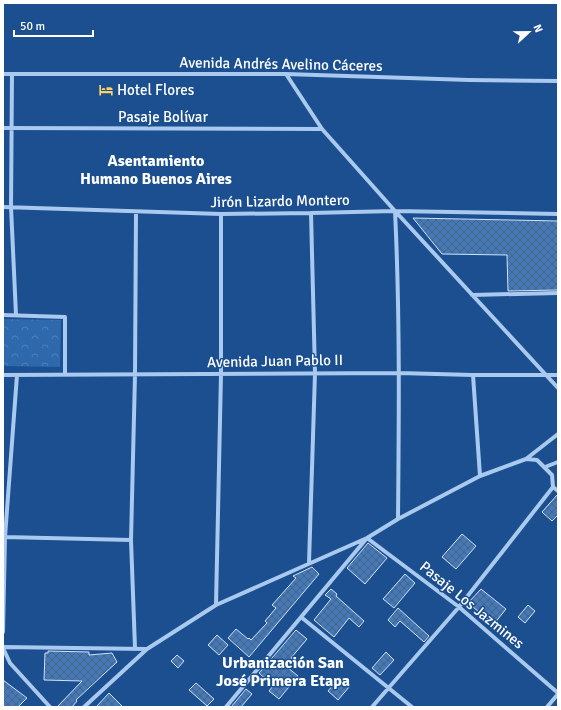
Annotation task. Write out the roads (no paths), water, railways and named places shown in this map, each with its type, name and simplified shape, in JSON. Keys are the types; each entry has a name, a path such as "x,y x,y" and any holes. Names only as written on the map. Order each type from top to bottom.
{"street":[{"name":"Avenida Andrés Avelino Cáceres","path":"3,74 286,74 469,80 558,81"},
{"path":"12,74 11,207 16,315"},
{"path":"286,74 322,129 395,211 558,388"},
{"name":"Pasaje Bolívar","path":"3,128 322,129"},
{"name":"Jirón Lizardo Montero","path":"3,207 221,214 311,214 395,211 558,214"},
{"path":"395,211 399,373 398,519"},
{"path":"135,648 131,540 135,375 136,212"},
{"path":"216,605 221,374 221,214"},
{"path":"309,563 315,373 311,214"},
{"path":"472,295 558,293"},
{"path":"3,314 65,317 65,374"},
{"name":"Avenida Juan Pablo II","path":"3,375 399,373 558,375"},
{"path":"3,632 4,537 17,375"},
{"path":"473,375 480,476"},
{"path":"84,707 147,648 216,605 367,538 398,519 480,476 526,459 558,434"},
{"path":"372,707 459,607 553,487 552,475 545,467 537,460 526,459"},
{"path":"545,467 558,462"},
{"path":"553,487 558,491"},
{"path":"4,537 131,540"},
{"path":"226,707 367,538"},
{"name":"Pasaje Los Jazmines","path":"367,538 459,607 558,694"},
{"path":"301,617 412,707"},
{"path":"50,707 10,663 3,647 147,648"},
{"path":"547,707 558,694"}],"place":[{"name":"Hotel Flores","path":"106,90"}],"district":[{"name":"Asentamiento Humano Buenos Aires","path":"156,169"},
{"name":"Urbanización San José Primera Etapa","path":"283,671"}]}
